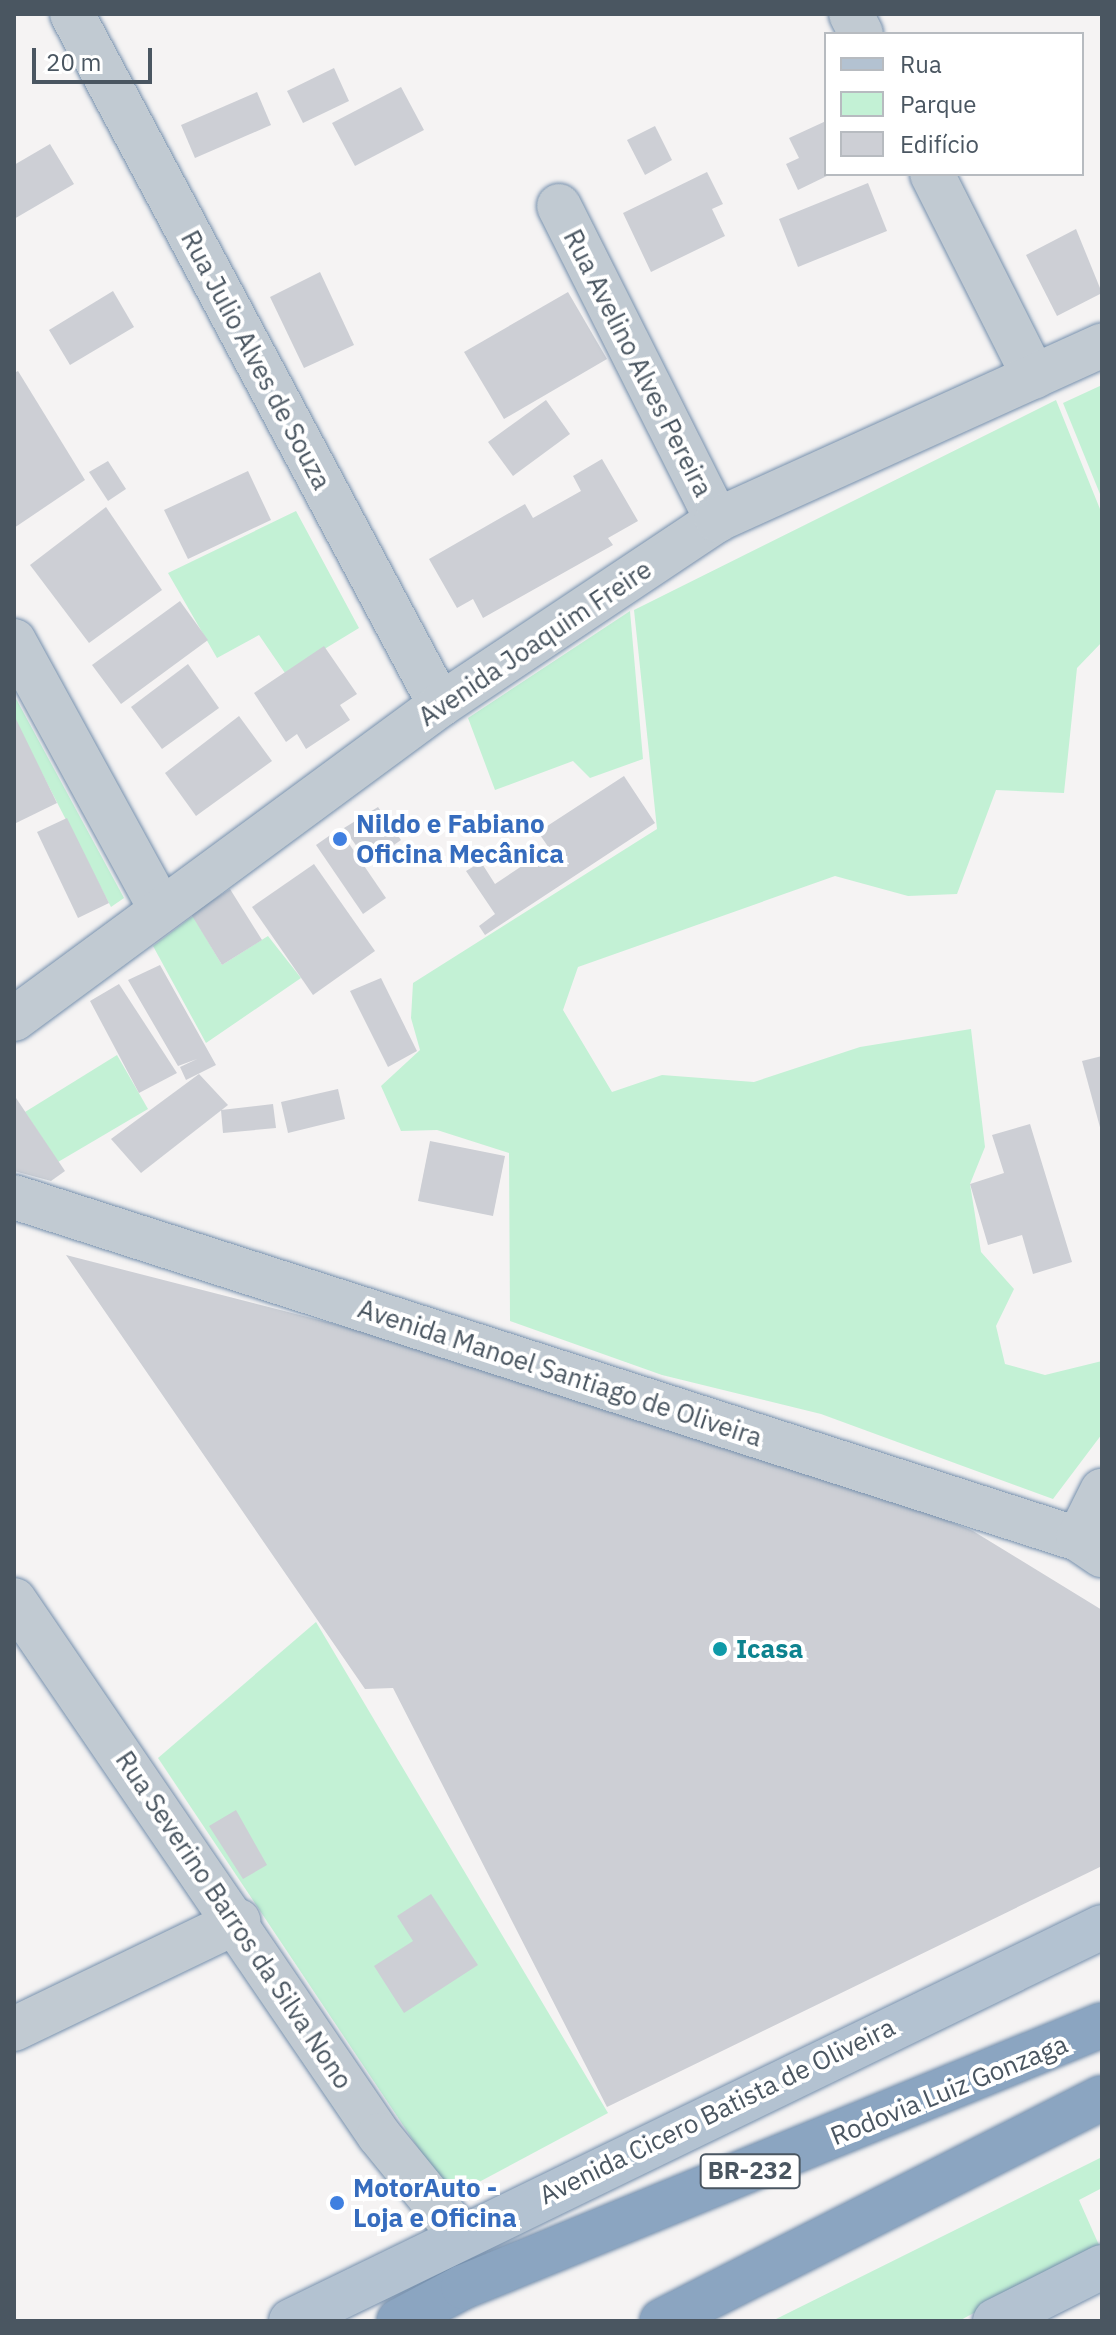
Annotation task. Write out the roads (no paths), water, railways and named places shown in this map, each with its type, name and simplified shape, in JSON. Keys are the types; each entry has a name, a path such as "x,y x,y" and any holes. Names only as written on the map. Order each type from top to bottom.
{"highway":[{"name":"Rodovia Luiz Gonzaga","path":"399,2321 463,2287 1102,2025"},
{"path":"662,2321 1102,2098"}],"main road":[{"name":"Avenida Cicero Batista de Oliveira","path":"291,2321 1102,1927"},
{"path":"995,2321 1102,2267"}],"street":[{"name":"Rua Julio Alves de Souza","path":"72,14 440,705"},
{"path":"851,14 860,32"},
{"path":"933,176 1034,377"},
{"name":"Rua Avelino Alves Pereira","path":"559,206 717,520"},
{"name":"Avenida Joaquim Freire","path":"14,1019 159,906 440,705 717,520 1102,345"},
{"path":"14,641 159,906"},
{"name":"Avenida Manoel Santiago de Oliveira","path":"14,1197 1090,1547"},
{"path":"1090,1547 1102,1491"},
{"name":"Rua Severino Barros da Silva Nono","path":"17,1610 238,1921 379,2135 461,2236"},
{"path":"14,2029 238,1921"}],"place":[{"name":"Nildo e Fabiano Oficina Mecânica","path":"340,839"},
{"name":"Icasa","path":"720,1649"},
{"name":"MotorAuto - Loja e Oficina","path":"337,2203"}]}
